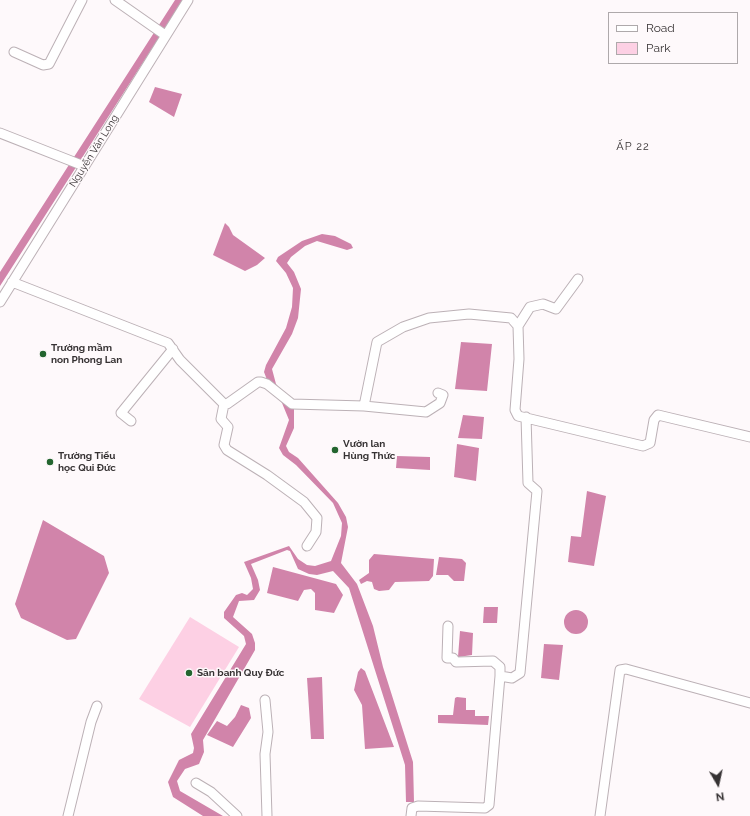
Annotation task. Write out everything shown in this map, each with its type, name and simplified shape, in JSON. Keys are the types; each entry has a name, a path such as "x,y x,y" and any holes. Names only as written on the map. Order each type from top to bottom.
{"street":[{"path":"14,52 43,65 49,64 82,0"},
{"path":"116,0 165,35"},
{"name":"Nguyễn Văn Long","path":"0,302 188,0"},
{"path":"0,133 84,166"},
{"path":"578,279 556,309 543,304 530,307 518,326 519,359 515,410 518,416 643,446 650,444 654,420 658,416 750,437"},
{"path":"12,282 168,343 174,349 180,360 224,404"},
{"path":"364,406 377,342 403,327 429,318 469,314 511,318 518,326"},
{"path":"131,421 120,413 174,349"},
{"path":"224,404 227,404 258,382 264,382 269,385 292,404 364,406 426,412 440,403 443,395 438,394"},
{"path":"224,404 221,419 228,427 224,445 227,450 304,502 317,518 316,532 307,546"},
{"path":"500,676 512,678 520,673 537,491 528,483 526,417"},
{"path":"411,816 412,808 418,806 485,808 490,805 500,667 493,661 456,662 453,658 446,658 448,626"},
{"path":"600,816 620,670 626,669 750,703"},
{"path":"265,700 268,732 265,754 268,816"},
{"path":"68,816 91,722 97,706"},
{"path":"196,783 211,792 237,816"}],"green space":[{"name":"Sân banh Quy Đức","path":"190,617 239,647 190,727 139,699"}],"shaded area":[{"path":"175,0 183,0 0,286 0,272"},
{"path":"155,87 182,94 174,117 149,102"},
{"path":"225,223 233,235 265,258 257,265 245,271 213,255"},
{"path":"322,234 335,236 351,244 353,248 347,250 317,241 305,246 291,257 287,263 294,272 301,289 298,318 292,334 272,369 276,384 294,408 294,428 286,446 289,452 298,458 338,503 346,517 348,527 341,563 357,584 373,626 383,667 413,762 414,802 406,802 405,765 349,588 333,571 317,575 309,574 298,569 290,551 287,550 251,564 258,580 260,590 254,600 239,601 233,617 252,634 255,643 255,650 203,740 204,752 199,764 185,769 177,781 180,791 223,816 203,816 173,797 168,782 179,760 193,753 194,748 191,734 246,644 244,636 224,618 224,612 236,595 242,593 247,595 253,589 251,578 244,562 289,546 298,559 307,565 315,566 331,561 341,536 342,523 333,503 296,465 283,455 279,448 289,420 282,403 269,385 264,372 266,365 286,328 292,307 293,288 286,273 276,261 278,257 302,241"},
{"path":"461,342 492,344 487,391 455,389"},
{"path":"463,415 484,417 482,439 458,438"},
{"path":"457,444 479,448 476,481 454,477"},
{"path":"397,456 430,457 430,470 396,468"},
{"path":"587,491 606,496 594,566 568,562 571,536 581,537"},
{"path":"43,520 104,556 109,573 76,639 67,640 21,618 15,604"},
{"path":"374,554 434,559 433,576 429,581 395,582 389,590 379,591 374,589 372,582 367,581 361,584 359,580 369,573 369,560"},
{"path":"439,557 462,559 466,563 464,581 454,581 448,575 436,575"},
{"path":"273,567 336,584 343,595 334,613 315,610 315,593 311,589 304,590 298,601 267,593"},
{"path":"484,607 498,607 497,623 483,623"},
{"path":"576,610 581,611 587,617 587,627 581,633 576,634 571,633 565,627 564,622 565,617 571,611"},
{"path":"460,631 473,633 472,655 458,657"},
{"path":"544,644 563,645 559,680 541,678"},
{"path":"361,668 365,671 394,747 365,749 362,705 354,690 358,672"},
{"path":"322,677 324,739 311,739 307,678"},
{"path":"455,698 466,698 466,710 475,710 475,716 489,716 488,725 438,723 438,715 453,715"},
{"path":"241,705 249,708 251,718 233,747 207,735 217,721 227,726 235,717"}],"place":[{"name":"Trường mầm non Phong Lan","path":"43,354"},
{"name":"Vườn lan Hùng Thức","path":"335,450"},
{"name":"Trường Tiểu học Qui Đức","path":"50,462"},
{"name":"Sân banh Quy Đức","path":"189,673"}],"district":[{"name":"ẤP 22","path":"633,147"}]}
